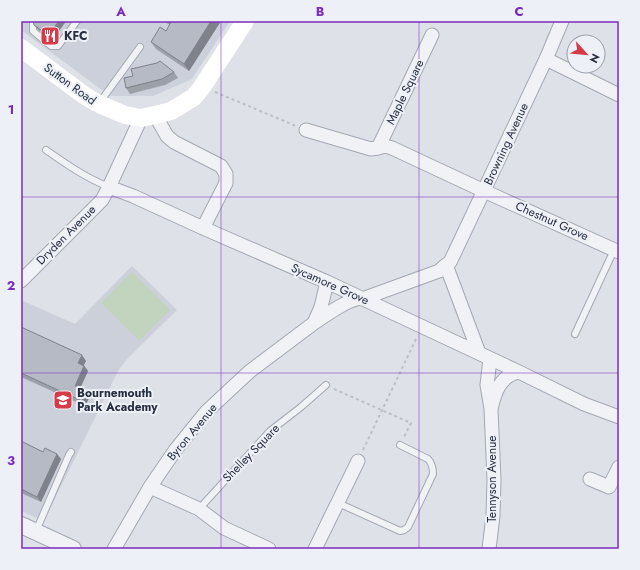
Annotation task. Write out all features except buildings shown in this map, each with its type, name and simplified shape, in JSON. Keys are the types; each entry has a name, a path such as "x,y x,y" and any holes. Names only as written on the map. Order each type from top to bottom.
{"main road":[{"name":"Sutton Road","path":"21,48 98,104 125,115 148,116 171,111 194,97 245,21"}],"street":[{"name":"Browning Avenue","path":"446,265 450,262 484,191 546,59 562,21"},
{"name":"Maple Square","path":"378,148 432,35"},
{"path":"546,59 619,95"},
{"path":"109,187 148,116 174,142 220,166 226,174 226,183 204,228"},
{"path":"306,130 371,149 385,146 392,148 484,191"},
{"name":"Sycamore Grove","path":"109,187 133,196 327,282 584,404 619,417"},
{"name":"Dryden Avenue","path":"21,281 102,200 109,187"},
{"name":"Chestnut Grove","path":"484,191 617,251"},
{"path":"361,299 439,270 446,265 484,356"},
{"path":"314,323 321,307 327,282"},
{"name":"Byron Avenue","path":"114,549 150,487 176,449 206,412 249,372 314,323 344,304 352,300 361,299"},
{"name":"Tennyson Avenue","path":"484,356 491,409 494,480 493,547"},
{"name":"Tennyson Avenue","path":"491,409 494,394 500,384 511,374 519,372"},
{"path":"314,549 358,461"},
{"path":"590,479 614,490 619,467"},
{"path":"150,487 199,509 224,528 269,549"},
{"path":"21,525 73,549"}],"lane":[{"path":"33,21 33,31 51,46 58,46 77,21"},
{"path":"98,104 140,47"},
{"path":"46,150 86,177 109,187"},
{"path":"575,334 617,251"},
{"name":"Shelley Square","path":"199,509 270,431 302,407 326,385"},
{"path":"338,502 400,531 408,527 433,474 433,468 428,459 400,445"},
{"path":"36,532 71,452"}],"path":[{"path":"202,87 306,130"},
{"path":"358,461 421,327"},
{"path":"326,385 411,423 400,445"}],"shaded area":[{"path":"21,21 230,21 192,79 153,96 110,96 21,30"},
{"name":"Bournemouth Park Academy","path":"132,266 177,310 128,358 118,371 44,521 21,511 21,300 75,324"}],"green space":[{"path":"132,272 170,310 139,341 101,303"}],"place":[{"name":"KFC","path":"50,36"},
{"name":"Bournemouth Park Academy","path":"63,400"}]}
